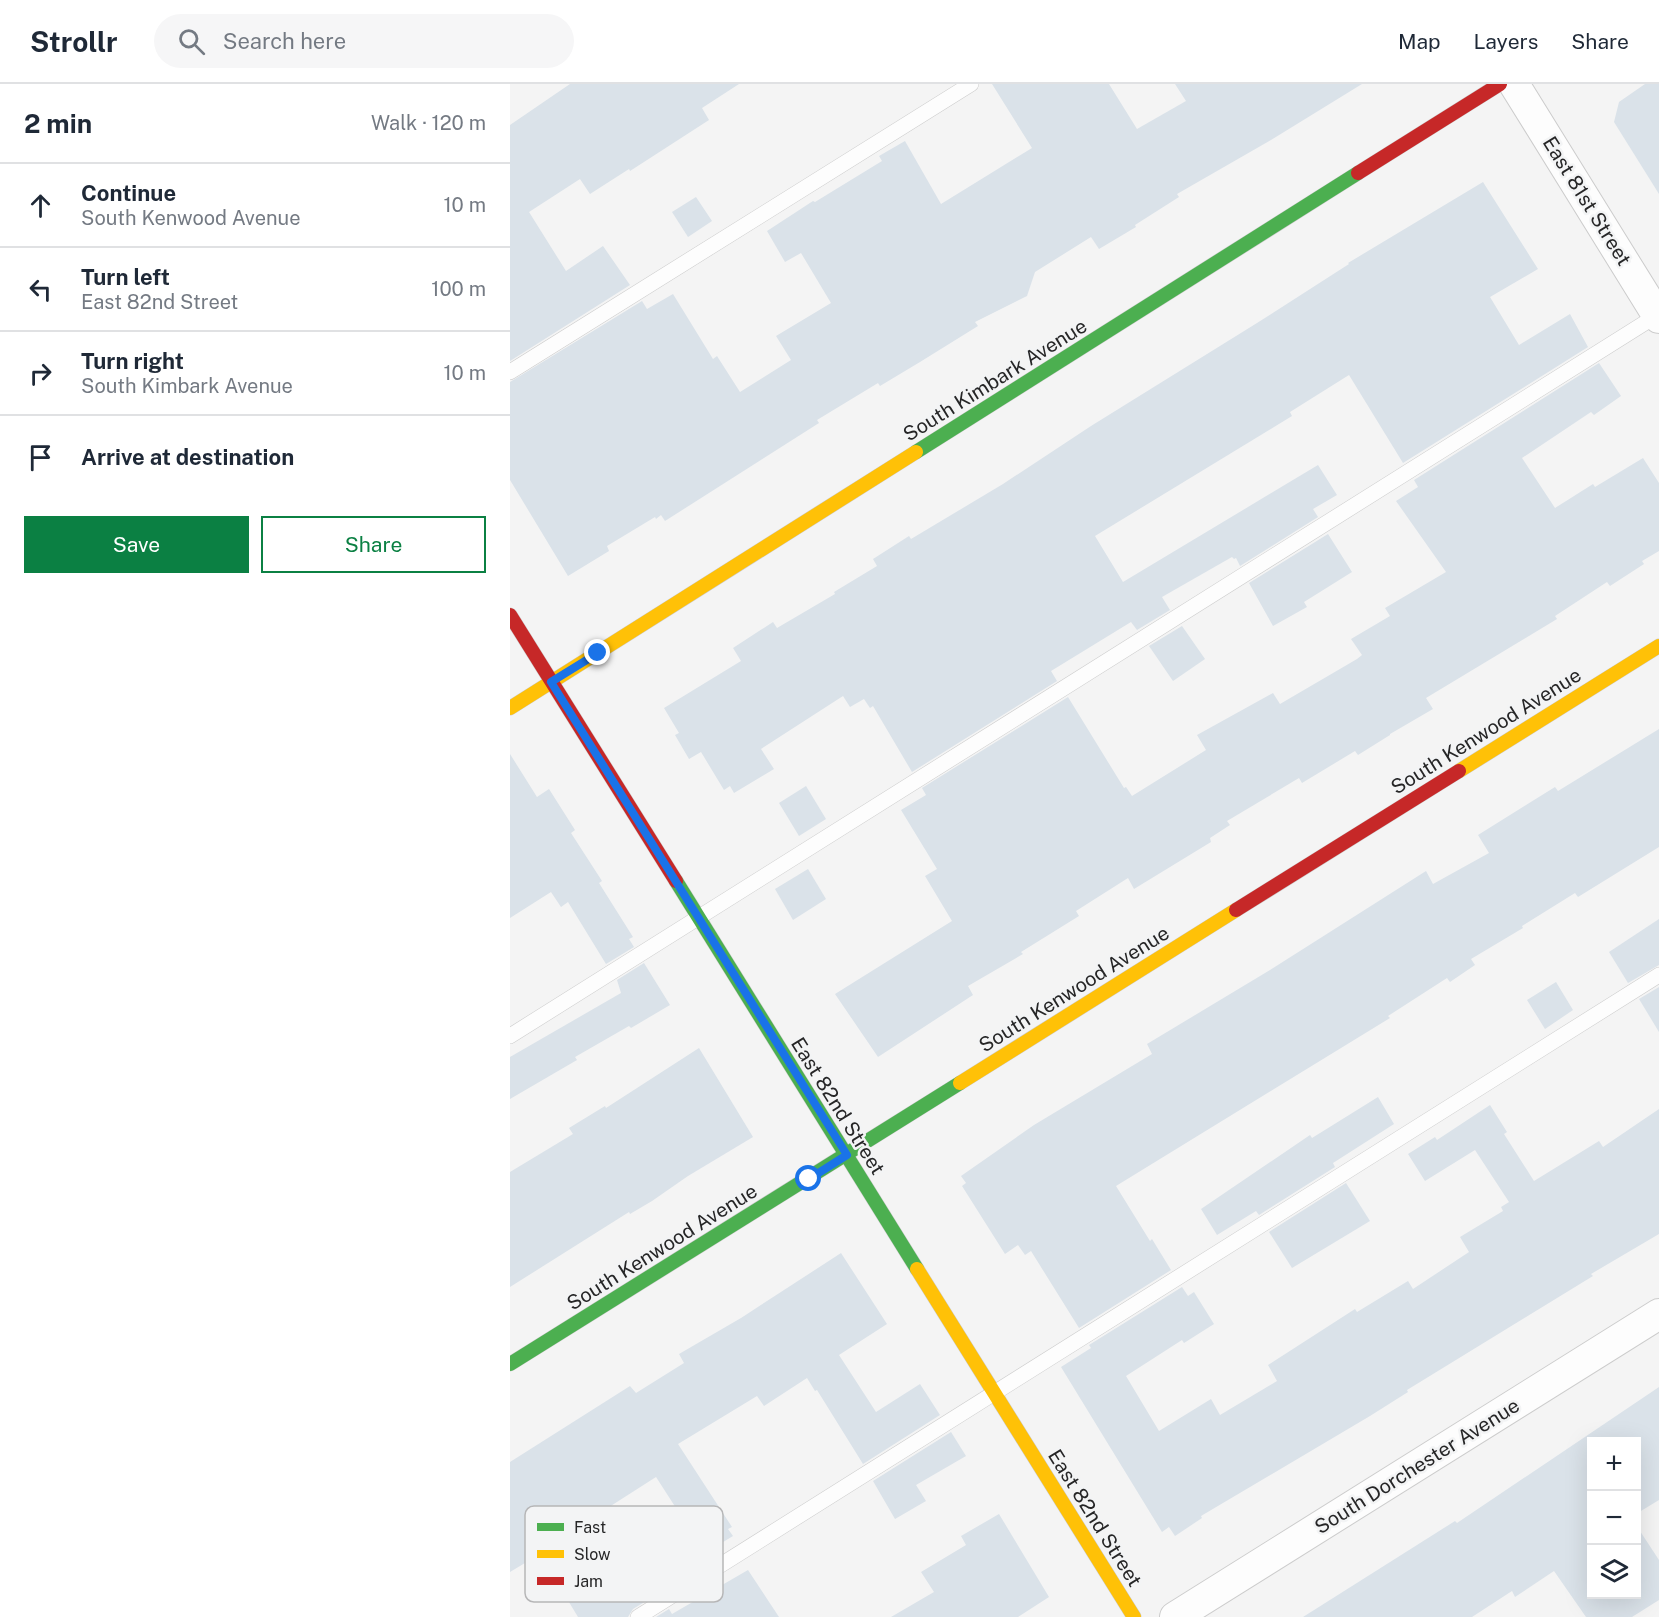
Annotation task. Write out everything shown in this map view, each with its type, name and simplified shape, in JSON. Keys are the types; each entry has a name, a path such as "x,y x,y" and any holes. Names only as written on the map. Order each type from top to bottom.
{"street":[{"name":"South Kimbark Avenue","path":"510,708 1500,84"},
{"name":"East 81st Street","path":"1514,84 1658,316"},
{"name":"East 82nd Street","path":"510,615 1134,1617"},
{"name":"South Kenwood Avenue","path":"510,1364 1659,646"},
{"name":"South Dorchester Avenue","path":"1175,1617 1659,1314"}],"lane":[{"path":"510,372 971,84"},
{"path":"510,1036 1658,316"},
{"path":"723,1564 1659,975"},
{"path":"638,1617 662,1602"}],"building":[{"path":"570,84 739,84 702,108 709,120 630,171 629,169 590,194 580,179 529,212 566,271 603,246 630,285 510,361 510,125"},
{"path":"992,84 1109,84 1137,129 1186,101 1175,84 1362,84 1177,194 1179,197 1099,249 1091,237 1035,272 1027,296 975,322 978,326 920,362 880,386 878,383 817,420 819,423 665,521 661,515 656,519 655,517 607,546 609,551 568,576 510,480 510,382 642,301 647,309 673,294 713,359 717,356 740,392 791,360 776,336 831,303 801,253 785,262 767,231 882,161 879,156 905,141 941,204 1032,148"},
{"path":"1645,84 1659,84 1659,194 1614,122 1619,102"},
{"path":"1483,182 1538,269 1490,297 1519,345 1570,314 1588,347 1403,463 1349,375 1290,412 1292,416 1095,536 1123,582 1318,465 1337,495 1313,509 1318,517 1240,566 1236,558 1232,557 1162,597 1170,610 1137,630 1131,622 1051,671 1057,681 912,772 873,706 870,708 864,699 850,707 843,696 761,749 774,769 734,793 730,786 724,790 701,752 689,759 675,735 679,733 664,708 741,661 733,648 773,622 777,628 835,594 834,592 877,566 873,559 909,536 911,539 1003,484 1348,263"},
{"path":"696,197 712,221 688,237 672,212"},
{"path":"1599,363 1621,396 1594,415 1591,412 1522,458 1555,508 1593,484 1595,487 1643,458 1659,483 1659,551 1642,561 1644,564 1610,586 1607,582 1555,616 1557,619 1426,698 1433,709 1358,755 1355,751 1302,783 1299,778 1227,821 1230,825 1210,838 1211,842 1134,889 1128,878 1076,911 1079,916 1021,952 1023,954 968,986 973,995 878,1057 835,994 952,921 925,876 937,869 901,810 926,795 922,788 1068,697 1124,788 1126,787 1132,796 1206,750 1197,735 1273,693 1280,704 1357,659 1362,655 1351,639 1390,616 1385,608 1446,572 1396,501 1418,487 1414,480"},
{"path":"1328,534 1352,572 1304,602 1307,607 1273,626 1249,583"},
{"path":"1182,626 1205,659 1173,681 1149,646"},
{"path":"1659,729 1659,847 1578,897 1575,893 1522,926 1523,928 1471,959 1475,965 1450,982 1447,978 1388,1016 1390,1018 1116,1186 1171,1270 1079,1328 1031,1251 1025,1255 1018,1245 1005,1254 962,1186 966,1183 961,1176 1034,1125 1152,1054 1147,1044 1270,970 1426,871 1433,884 1489,853 1478,835 1555,787 1558,791"},
{"path":"510,754 537,797 549,789 575,830 571,833 602,881 599,883 633,937 629,939 634,947 606,964 568,902 561,907 551,892 510,918"},
{"path":"806,786 826,819 799,836 779,803"},
{"path":"808,869 826,899 793,920 775,889"},
{"path":"1659,919 1659,965 1628,983 1609,952"},
{"path":"644,963 670,1005 575,1057 577,1060 510,1099 510,1057 621,993 617,980"},
{"path":"1556,982 1573,1010 1545,1029 1527,1000"},
{"path":"1659,987 1659,1032 1639,999"},
{"path":"699,1048 753,1137 510,1287 510,1172 573,1134 569,1128 605,1106 606,1108"},
{"path":"1378,1097 1394,1124 1333,1163 1335,1167 1259,1215 1256,1211 1217,1235 1201,1209 1310,1135 1312,1138"},
{"path":"1490,1105 1507,1132 1504,1134 1534,1181 1599,1141 1603,1147 1659,1109 1659,1234 1591,1274 1593,1276 1407,1390 1408,1392 1370,1416 1201,1516 1202,1518 1175,1536 1169,1527 1162,1532 1061,1367 1091,1348 1089,1345 1182,1287 1188,1296 1194,1292 1214,1324 1184,1343 1182,1340 1126,1376 1159,1431 1211,1399 1220,1415 1277,1381 1268,1365 1355,1309 1357,1312 1408,1281 1413,1289 1469,1252 1460,1237 1503,1211 1501,1207 1509,1202 1475,1150 1425,1181 1408,1154 1435,1137 1437,1140"},
{"path":"1346,1183 1370,1221 1292,1268 1269,1232"},
{"path":"841,1253 887,1324 839,1355 876,1412 920,1384 940,1415 863,1464 817,1390 815,1391 807,1378 764,1406 757,1396 678,1444 718,1506 675,1506 656,1477 611,1506 525,1506 525,1563 510,1572 510,1462 630,1386 636,1393 684,1363 679,1354 741,1318"},
{"path":"1659,1387 1659,1500 1641,1511 1641,1437 1587,1437 1587,1599 1641,1599 1641,1533 1659,1560 1659,1600 1632,1617 1586,1617 1554,1571 1515,1597 1512,1591 1472,1617 1303,1617 1455,1521 1457,1523"},
{"path":"951,1432 966,1456 916,1485 926,1501 895,1519 873,1481"},
{"path":"723,1513 732,1527 728,1529 733,1536 723,1542"},
{"path":"999,1514 1049,1597 1018,1617 891,1617 934,1592 921,1572 966,1545 961,1536"},
{"path":"748,1570 779,1617 656,1617 669,1609 672,1614 693,1602 723,1602 723,1584"},
{"path":"569,1602 644,1602 633,1609 628,1617 578,1617"}],"traffic: fast":[{"path":"916,452 1358,173"},
{"path":"676,881 917,1269"},
{"path":"510,1364 960,1083"}],"traffic: slow":[{"path":"510,708 916,452"},
{"path":"1459,771 1659,646"},
{"path":"960,1083 1236,910"},
{"path":"917,1269 1134,1617"}],"traffic: jam":[{"path":"1358,173 1500,84"},
{"path":"510,615 676,881"},
{"path":"1236,910 1459,771"}],"route":[{"path":"598,653 551,682 847,1155 809,1179"}]}
